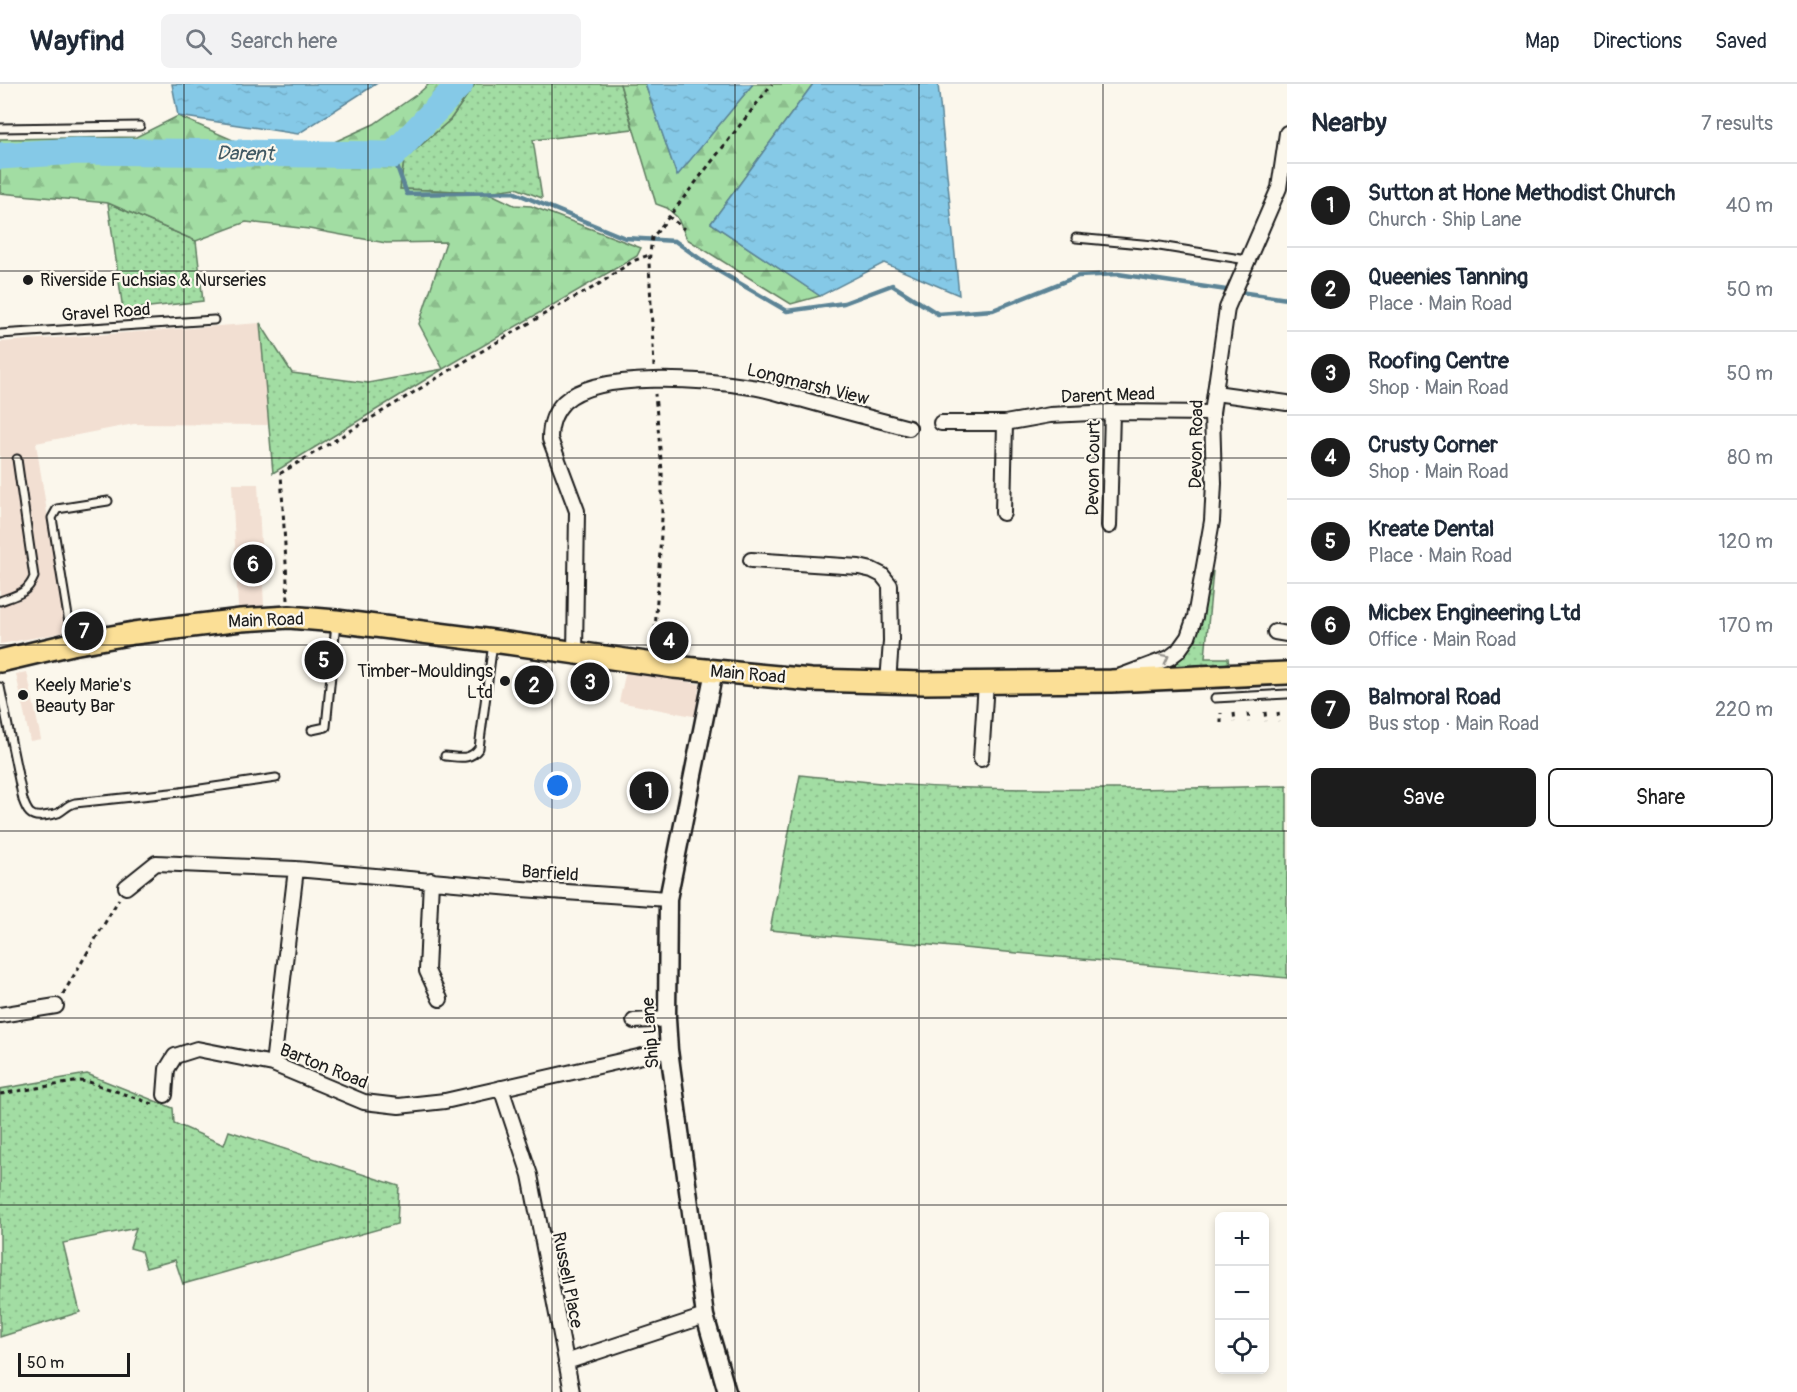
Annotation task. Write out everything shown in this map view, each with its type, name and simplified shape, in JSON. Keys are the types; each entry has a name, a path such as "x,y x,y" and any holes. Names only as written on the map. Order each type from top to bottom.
{"main road":[{"name":"Main Road","path":"0,661 72,644 134,633 190,625 289,617 494,640 653,664 811,680 888,683 1111,681 1287,673"}],"street":[{"name":"Devon Road","path":"1111,681 1169,658 1178,651 1188,637 1195,617 1212,521 1214,483 1212,412 1227,308 1245,263 1283,189 1287,133"},
{"name":"Longmarsh View","path":"575,652 577,511 550,440 550,428 564,402 587,389 606,384 674,379 752,387 909,428"},
{"path":"1215,393 1287,403"},
{"name":"Darent Mead","path":"941,423 1005,423 1050,415 1112,412 1212,412"},
{"name":"Devon Court","path":"1109,526 1112,412"},
{"path":"1003,513 1005,423"},
{"path":"751,560 859,567 882,575 890,585 891,641 888,683"},
{"name":"Ship Lane","path":"714,671 668,899 667,1019 669,1050 705,1316 727,1392"},
{"path":"981,759 986,682"},
{"name":"Barfield","path":"126,887 156,863 296,868 668,899"},
{"path":"273,1064 296,868"},
{"path":"431,880 427,971 440,999"},
{"path":"0,1015 56,1006"},
{"path":"634,1021 667,1019"},
{"name":"Barton Road","path":"165,1095 167,1069 175,1056 197,1048 273,1064 364,1102 399,1106 445,1101 669,1050"},
{"name":"Russell Place","path":"501,1088 530,1175 572,1392"},
{"path":"566,1362 705,1316"}],"lane":[{"path":"0,128 140,126"},
{"path":"1077,238 1153,245 1245,263"},
{"name":"Gravel Road","path":"0,334 214,320"},
{"path":"0,601 23,592 30,587 34,577 17,459"},
{"path":"72,644 52,518 57,509 108,501"},
{"path":"312,729 326,726 336,621"},
{"path":"445,756 466,758 472,756 480,748 494,640"},
{"path":"0,687 23,800 27,811 33,816 58,813 75,803 180,792 276,778"},
{"path":"1215,698 1287,694"}],"path":[{"path":"653,664 662,518 662,471 654,380 649,253 652,237 772,84"},
{"path":"668,216 684,229"},
{"path":"289,617 280,473 649,253"},
{"path":"1265,712 1266,722"},
{"path":"1278,712 1279,721"},
{"path":"1221,713 1221,723"},
{"path":"1234,713 1235,722"},
{"path":"1248,713 1248,722"},
{"path":"56,1006 126,887"},
{"path":"0,1094 80,1081 153,1104 165,1095"}],"shaded area":[{"path":"260,323 269,425 134,424 36,443 66,632 0,644 0,342"},
{"path":"232,484 258,484 264,607 238,607"},
{"path":"626,671 700,684 698,717 619,702"},
{"path":"27,672 41,739 30,741 16,674"}],"green space":[{"path":"429,84 475,84 450,120 404,160 400,189 487,192 514,205 531,206 641,248 637,256 443,369 419,324 446,242 386,243 309,229 246,222 196,241 108,203 0,193 0,139 136,137 178,116 258,151 323,147 374,124"},
{"path":"475,84 620,84 633,129 533,140 542,198 516,188 487,192 400,189 404,160 450,120"},
{"path":"620,84 645,84 677,175 753,84 813,84 711,223 820,296 791,304 687,239 677,217 667,208 656,204"},
{"path":"108,203 196,241 203,301 123,310"},
{"path":"260,323 292,373 368,383 443,369 273,473"},
{"path":"1213,571 1205,658 1228,658 1229,667 1150,670 1174,663 1185,652 1202,617"},
{"path":"800,775 908,785 1012,789 1287,786 1287,978 770,930"},
{"path":"87,1074 173,1108 174,1123 224,1145 229,1131 399,1186 397,1224 183,1284 175,1260 146,1268 141,1251 130,1248 136,1228 63,1243 80,1312 0,1337 0,1089"}],"water":[{"path":"172,84 376,84 298,134 178,116"},
{"path":"645,84 753,84 677,176"},
{"path":"813,84 938,84 959,295 884,263 820,296 711,223"}],"waterway":[{"name":"Darent","path":"0,156 77,151 393,155 460,84"},
{"path":"393,155 407,194 513,192 625,238 675,241 710,266 787,311 844,303 892,285 938,314 993,310 1078,276 1118,274 1287,299"}],"place":[{"name":"Riverside Fuchsias & Nurseries","path":"28,280"},
{"name":"Micbex Engineering Ltd","path":"253,564"},
{"name":"Balmoral Road","path":"84,631"},
{"name":"Crusty Corner","path":"669,641"},
{"name":"Kreate Dental","path":"324,660"},
{"name":"Timber-Mouldings Ltd","path":"505,681"},
{"name":"Roofing Centre","path":"590,682"},
{"name":"Queenies Tanning","path":"534,685"},
{"name":"Keely Marie's Beauty Bar","path":"23,695"},
{"name":"Sutton at Hone Methodist Church","path":"649,791"}]}
